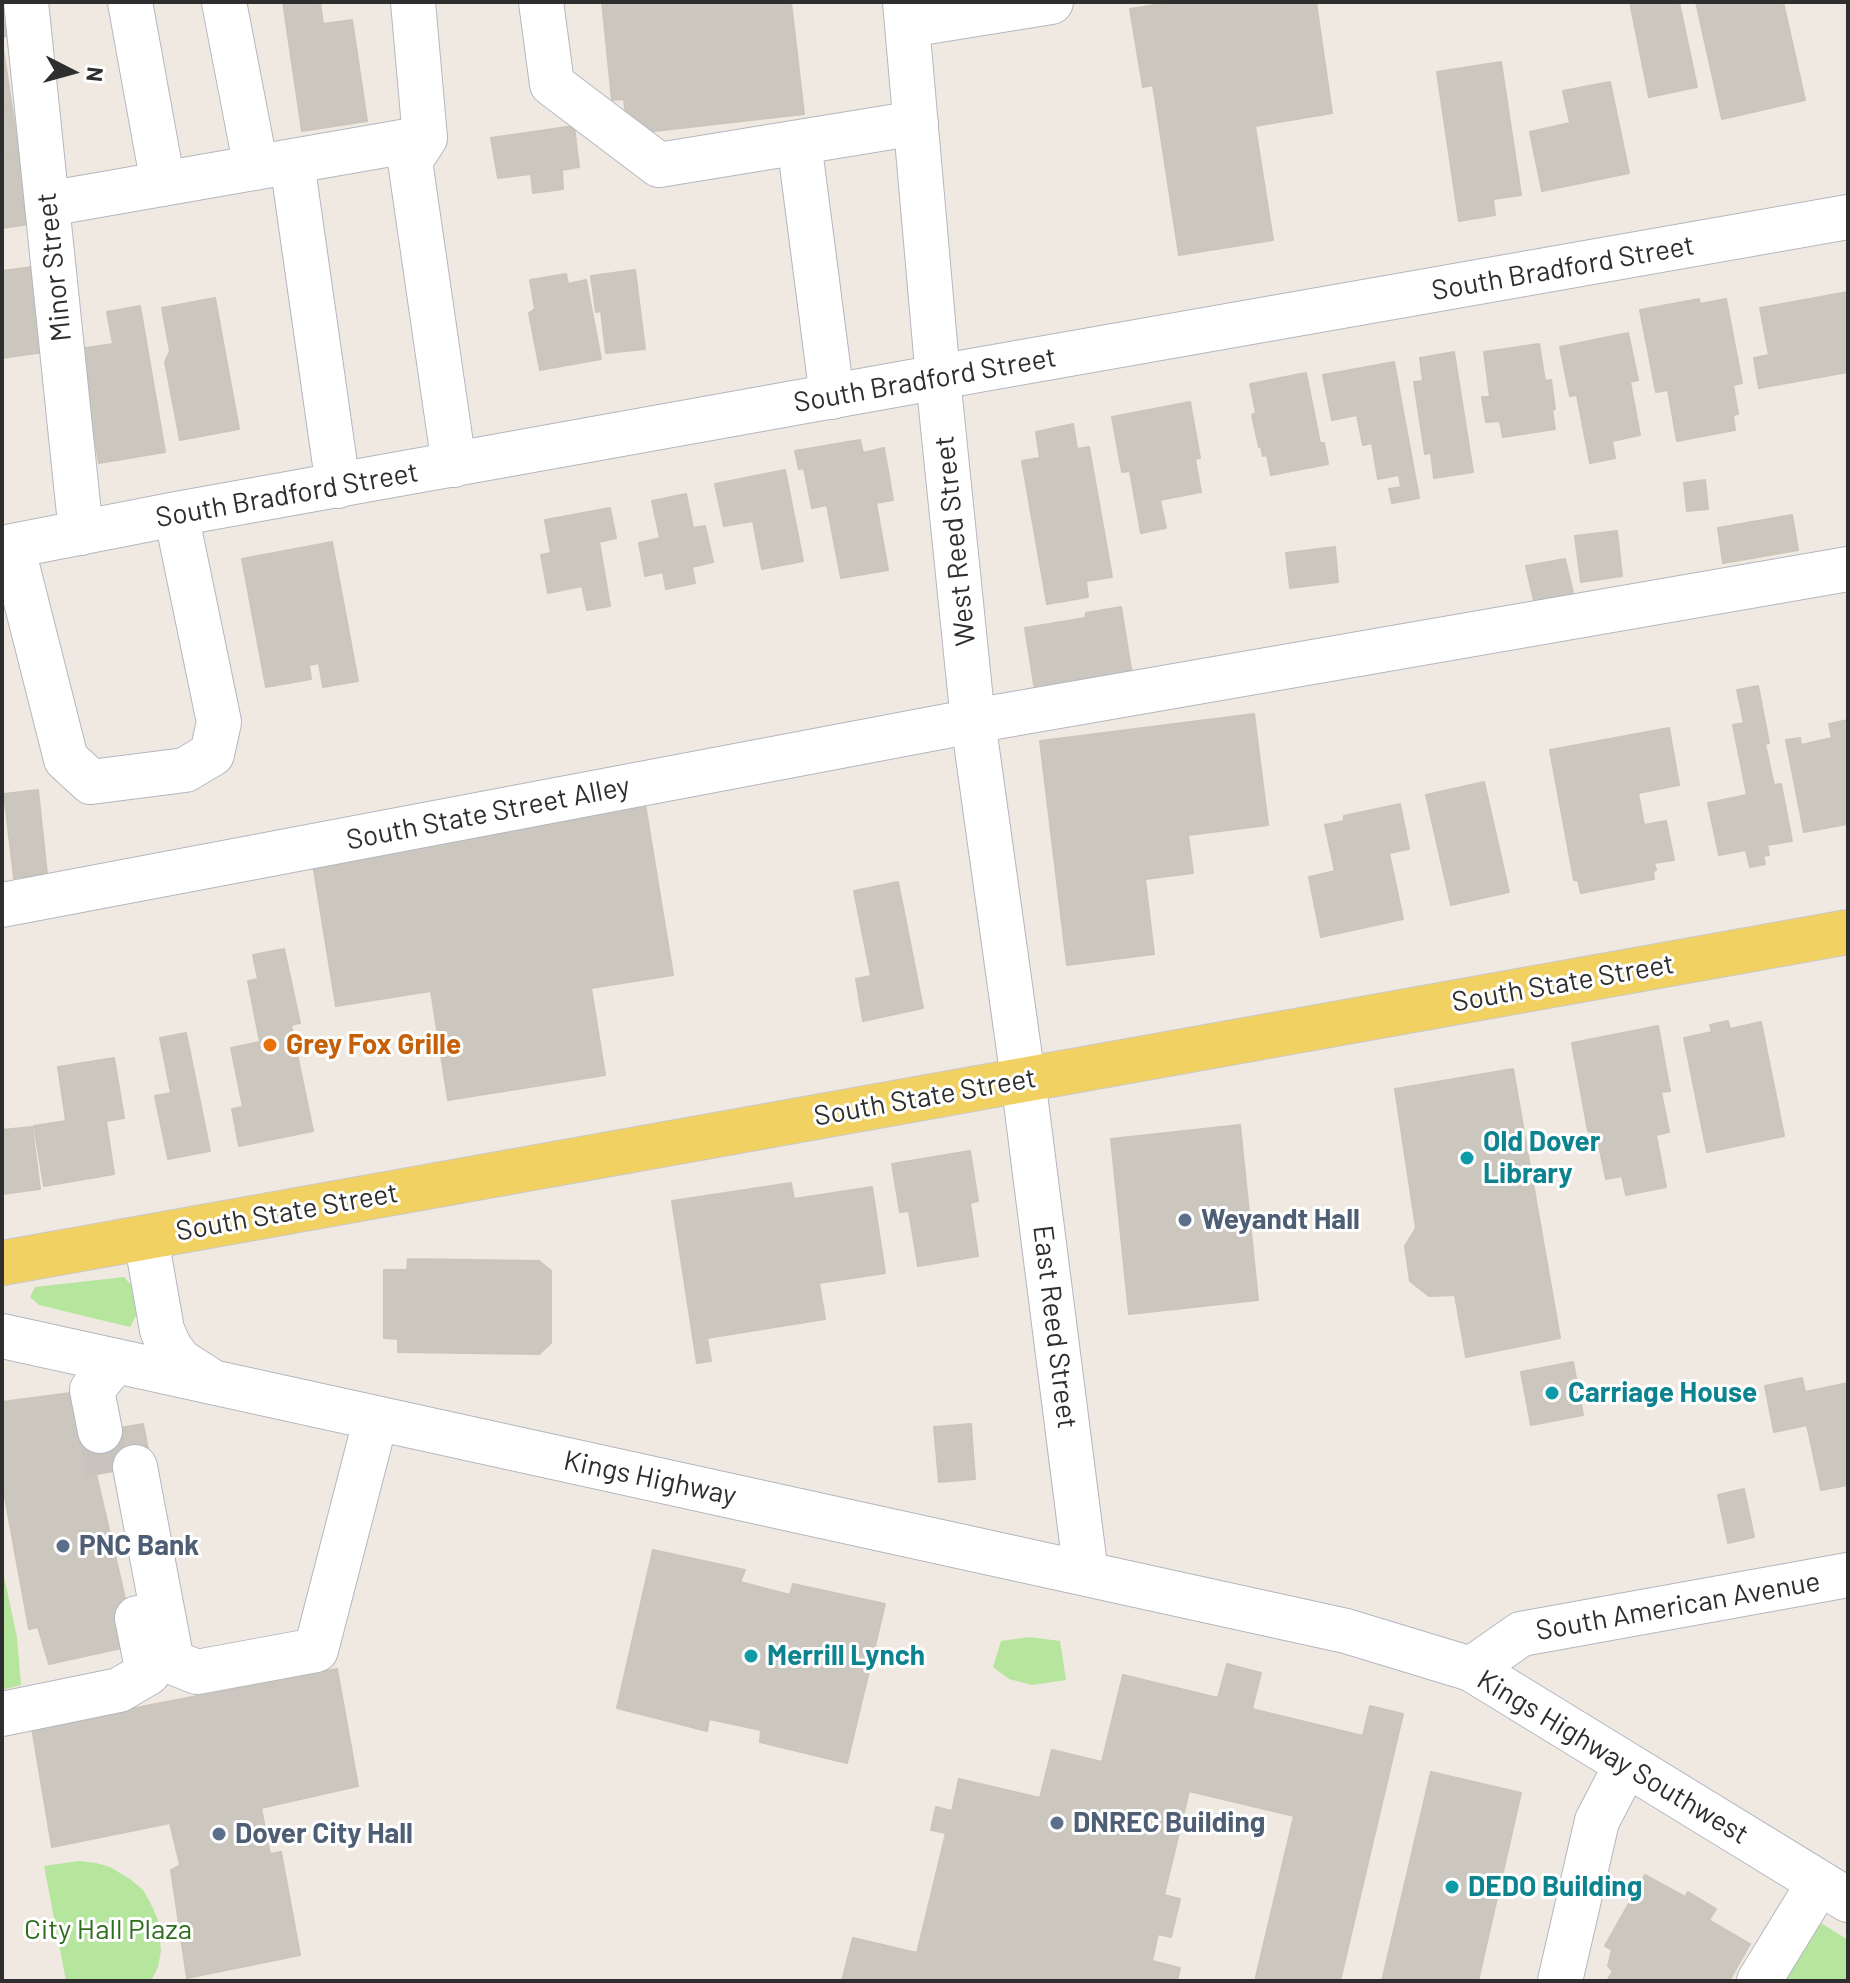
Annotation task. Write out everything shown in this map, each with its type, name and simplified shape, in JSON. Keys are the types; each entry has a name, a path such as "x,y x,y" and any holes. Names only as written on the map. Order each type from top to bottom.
{"main road":[{"name":"South State Street","path":"2,1263 1848,932"}],"street":[{"name":"Minor Street","path":"26,2 81,533"},
{"path":"130,2 163,184"},
{"path":"224,2 274,165 338,486"},
{"path":"413,2 425,138 410,161 454,465"},
{"path":"541,2 552,84 659,165 916,123"},
{"path":"906,14 1051,2"},
{"name":"West Reed Street","path":"906,14 938,378 973,721 1023,1079"},
{"path":"47,204 425,138"},
{"path":"799,142 832,397"},
{"name":"South Bradford Street","path":"7,547 176,514 1848,217"},
{"path":"7,547 66,759 91,782 185,770 212,754 219,722 176,514"},
{"name":"South State Street Alley","path":"2,905 973,721 1848,569"},
{"name":"East Reed Street","path":"1023,1079 1086,1574"},
{"name":"Kings Highway","path":"146,1238 162,1330 170,1348 180,1361 213,1382"},
{"name":"Kings Highway","path":"2,1336 1086,1574"},
{"path":"2,1714 119,1690 148,1673 117,1450 115,1361"},
{"path":"117,1450 172,1662 197,1672 316,1650 376,1418"},
{"name":"Kings Highway Southwest","path":"1086,1574 1346,1631 1471,1669 1833,1892"},
{"name":"South American Avenue","path":"1471,1669 1521,1634 1848,1575"},
{"path":"1560,1981 1597,1821 1626,1765"},
{"path":"1759,1981 1833,1892"}],"green space":[{"path":"124,1277 132,1286 137,1314 130,1327 39,1305 30,1297 35,1287"},
{"path":"2,1567 17,1637 21,1685 2,1690"},
{"path":"1029,1637 1060,1641 1066,1680 1032,1685 1009,1679 993,1667 1001,1641"},
{"name":"City Hall Plaza","path":"78,1861 110,1867 143,1890 158,1920 161,1951 151,1981 66,1981 44,1866"},
{"path":"1818,1921 1848,1940 1848,1981 1781,1981"}],"building":[{"path":"2,2 10,35 2,37"},
{"path":"283,2 320,2 323,24 352,20 367,121 302,131"},
{"path":"602,2 791,2 804,114 628,134 624,99 612,100"},
{"path":"1174,2 1316,2 1332,113 1255,126 1273,240 1179,255 1153,85 1143,87 1130,9"},
{"path":"1630,2 1679,2 1697,87 1649,97"},
{"path":"1696,2 1783,2 1805,100 1722,119"},
{"path":"2,42 12,108 2,110"},
{"path":"1501,62 1521,195 1493,199 1495,215 1459,221 1437,72"},
{"path":"1610,82 1629,173 1542,191 1530,132 1570,123 1563,91"},
{"path":"12,108 19,154 2,157 2,110"},
{"path":"574,126 579,167 562,170 563,189 533,193 531,174 498,178 491,138"},
{"path":"19,154 30,224 2,228 2,157"},
{"path":"32,267 44,352 2,358 2,271"},
{"path":"635,270 645,349 606,353 601,311 596,312 591,276"},
{"path":"566,274 568,284 586,280 601,359 540,370 529,313 535,309 530,280"},
{"path":"1848,292 1848,372 1759,388 1754,358 1769,355 1760,308"},
{"path":"215,298 239,429 180,440 165,362 170,351 162,308"},
{"path":"1699,299 1700,304 1726,299 1742,383 1733,385 1738,414 1733,415 1735,430 1677,441 1668,390 1656,392 1640,310"},
{"path":"140,306 165,452 99,463 79,349 113,344 107,312"},
{"path":"1628,333 1638,380 1630,382 1640,435 1612,441 1615,458 1590,463 1577,395 1570,396 1560,347"},
{"path":"1539,344 1545,381 1551,380 1555,429 1503,437 1500,421 1486,422 1482,397 1490,397 1484,352"},
{"path":"1454,352 1473,472 1434,478 1431,453 1425,454 1414,382 1423,381 1420,358"},
{"path":"1394,362 1419,498 1392,503 1389,489 1401,487 1399,475 1378,479 1372,443 1363,445 1357,415 1332,420 1323,375"},
{"path":"1306,373 1320,443 1324,443 1328,464 1271,475 1267,455 1263,456 1259,447 1252,415 1256,413 1250,384"},
{"path":"1190,402 1200,458 1195,459 1201,492 1160,500 1166,528 1141,533 1130,471 1122,472 1112,417"},
{"path":"1073,424 1077,449 1089,447 1112,577 1086,581 1088,597 1047,604 1022,461 1040,458 1036,432"},
{"path":"860,440 863,453 884,448 893,500 876,503 888,570 841,578 827,505 812,508 804,468 799,469 795,451"},
{"path":"785,470 803,561 762,569 753,521 724,526 715,484"},
{"path":"1705,480 1708,509 1687,511 1684,483"},
{"path":"686,494 693,528 705,526 713,562 692,567 695,583 666,589 663,572 645,576 639,543 660,538 652,501"},
{"path":"610,508 616,538 599,542 610,606 587,610 582,586 548,593 541,555 551,553 545,520"},
{"path":"1792,515 1798,550 1723,563 1718,528"},
{"path":"1617,531 1622,576 1581,582 1575,536"},
{"path":"332,542 358,681 323,687 319,663 309,665 311,679 266,687 242,559"},
{"path":"1335,547 1338,582 1290,588 1286,553"},
{"path":"1565,559 1573,593 1534,601 1526,566"},
{"path":"1121,607 1132,675 1036,697 1025,628 1085,618 1086,613"},
{"path":"1758,686 1769,743 1765,744 1774,785 1781,784 1792,841 1767,845 1769,855 1763,856 1765,864 1750,867 1746,850 1719,855 1708,803 1747,795 1733,725 1744,723 1737,690"},
{"path":"1254,714 1268,825 1188,835 1193,873 1145,879 1154,954 1067,965 1040,741"},
{"path":"1848,720 1848,829 1847,824 1804,832 1786,740 1800,738 1801,745 1832,738 1829,724"},
{"path":"1669,728 1679,785 1638,793 1644,825 1666,821 1674,860 1654,863 1654,879 1581,893 1578,880 1574,880 1550,750"},
{"path":"1484,782 1509,892 1451,905 1426,795"},
{"path":"38,790 47,874 14,878 4,794"},
{"path":"645,804 673,975 591,988 605,1075 448,1100 431,991 336,1006 312,858"},
{"path":"1400,804 1409,849 1389,853 1403,919 1321,937 1309,877 1335,871 1325,825 1344,821 1344,816"},
{"path":"898,882 923,1008 863,1021 856,979 871,976 854,891"},
{"name":"Grey Fox Grille","path":"284,949 300,1023 291,1025 313,1131 239,1146 232,1109 243,1107 231,1048 260,1042 248,981 258,979 253,955"},
{"path":"1728,1021 1730,1029 1761,1022 1784,1136 1707,1152 1684,1038 1712,1032 1710,1025"},
{"path":"1658,1026 1670,1091 1661,1092 1669,1132 1656,1135 1666,1187 1626,1195 1622,1176 1606,1179 1597,1136 1588,1131 1572,1043"},
{"path":"186,1033 210,1151 168,1159 155,1096 171,1093 160,1038"},
{"path":"114,1058 124,1118 106,1121 114,1174 44,1186 34,1126 66,1121 58,1067"},
{"name":"Old Dover Library","path":"1513,1069 1560,1338 1466,1357 1455,1295 1429,1296 1410,1281 1405,1246 1416,1228 1395,1089"},
{"name":"Weyandt Hall","path":"1240,1125 1258,1300 1129,1314 1111,1139"},
{"path":"32,1127 40,1189 2,1194 2,1130"},
{"path":"970,1151 978,1201 970,1203 978,1256 918,1266 909,1211 900,1212 892,1164"},
{"path":"791,1183 794,1199 872,1187 885,1273 819,1283 825,1319 707,1338 711,1361 697,1363 672,1201"},
{"path":"408,1259 539,1261 551,1271 551,1343 539,1354 398,1352 398,1339 384,1338 384,1270 407,1270"},
{"name":"Carriage House","path":"1573,1362 1583,1415 1531,1425 1521,1372"},
{"path":"1802,1378 1805,1392 1848,1383 1848,1485 1821,1490 1807,1425 1774,1432 1765,1386"},
{"name":"PNC Bank","path":"78,1392 91,1433 143,1424 151,1464 96,1474 128,1611 126,1647 49,1664 38,1627 29,1629 2,1481 2,1443 5,1442 2,1402"},
{"path":"971,1424 975,1479 939,1482 934,1427"},
{"path":"1744,1489 1754,1537 1728,1543 1718,1495"},
{"name":"Merrill Lynch","path":"653,1550 745,1570 740,1582 790,1595 793,1584 885,1604 847,1763 760,1742 761,1730 709,1719 707,1731 617,1708"},
{"name":"DNREC Building","path":"1227,1664 1261,1673 1252,1709 1363,1736 1370,1706 1403,1714 1340,1981 1255,1981 1294,1816 1189,1791 1164,1895 1180,1899 1171,1937 1158,1934 1152,1961 1180,1968 1177,1981 842,1981 853,1938 917,1953 946,1833 931,1830 936,1807 952,1811 959,1779 1040,1798 1052,1750 1102,1762 1123,1675 1218,1698"},
{"name":"Dover City Hall","path":"337,1669 358,1786 261,1808 270,1854 281,1852 300,1955 187,1978 171,1870 180,1865 170,1823 52,1847 32,1728"},
{"name":"DEDO Building","path":"1431,1772 1521,1793 1478,1981 1382,1981"},
{"path":"1645,1875 1685,1897 1688,1892 1716,1909 1709,1920 1750,1944 1729,1981 1607,1981 1613,1971 1608,1966 1612,1950 1605,1946"}],"tunnel":[{"path":"100,1431 108,1473"}],"place":[{"name":"Grey Fox Grille","path":"270,1045"},
{"name":"Old Dover Library","path":"1467,1158"},
{"name":"Weyandt Hall","path":"1185,1220"},
{"name":"Carriage House","path":"1552,1393"},
{"name":"PNC Bank","path":"63,1546"},
{"name":"Merrill Lynch","path":"751,1656"},
{"name":"DNREC Building","path":"1057,1823"},
{"name":"Dover City Hall","path":"219,1834"},
{"name":"DEDO Building","path":"1452,1887"}]}
